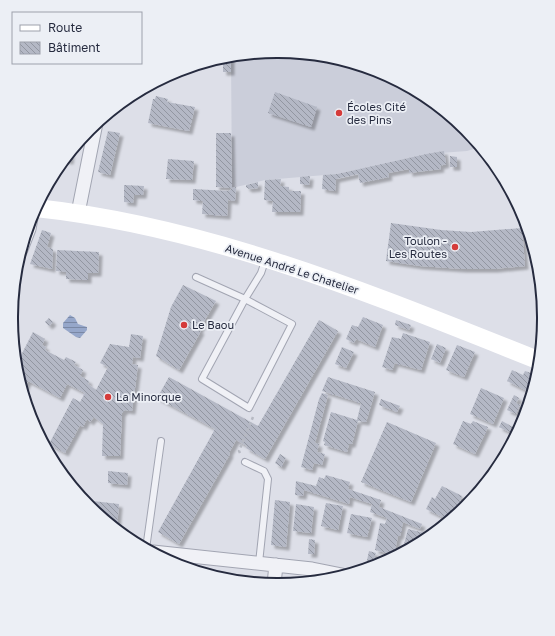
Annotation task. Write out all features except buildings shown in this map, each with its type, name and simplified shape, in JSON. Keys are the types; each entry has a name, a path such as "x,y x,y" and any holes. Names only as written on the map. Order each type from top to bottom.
{"main road":[{"name":"Avenue André Le Chatelier","path":"42,209 78,213 133,223 266,258 328,278 534,359"}],"street":[{"path":"78,213 94,136"},
{"path":"169,554 312,569 330,573"},
{"path":"275,578 276,565"}],"lane":[{"path":"196,276 245,299 292,324 249,408 202,379 245,299 261,273 266,258"},
{"path":"147,542 161,441"},
{"path":"245,462 264,471 268,479 260,563"}],"path":[{"path":"245,462 239,451 254,418 249,408"}],"shaded area":[{"name":"Écoles Cité des Pins","path":"278,58 294,59 328,63 361,72 392,85 422,102 449,123 474,149 467,151 426,154 337,174 265,180 232,188 231,63"}],"water":[{"path":"70,315 75,318 78,324 87,327 87,330 80,338 63,328 63,323"}],"place":[{"name":"Écoles Cité des Pins","path":"339,113"},
{"name":"Toulon - Les Routes","path":"455,247"},
{"name":"Le Baou","path":"184,325"},
{"name":"La Minorque","path":"108,397"}]}
